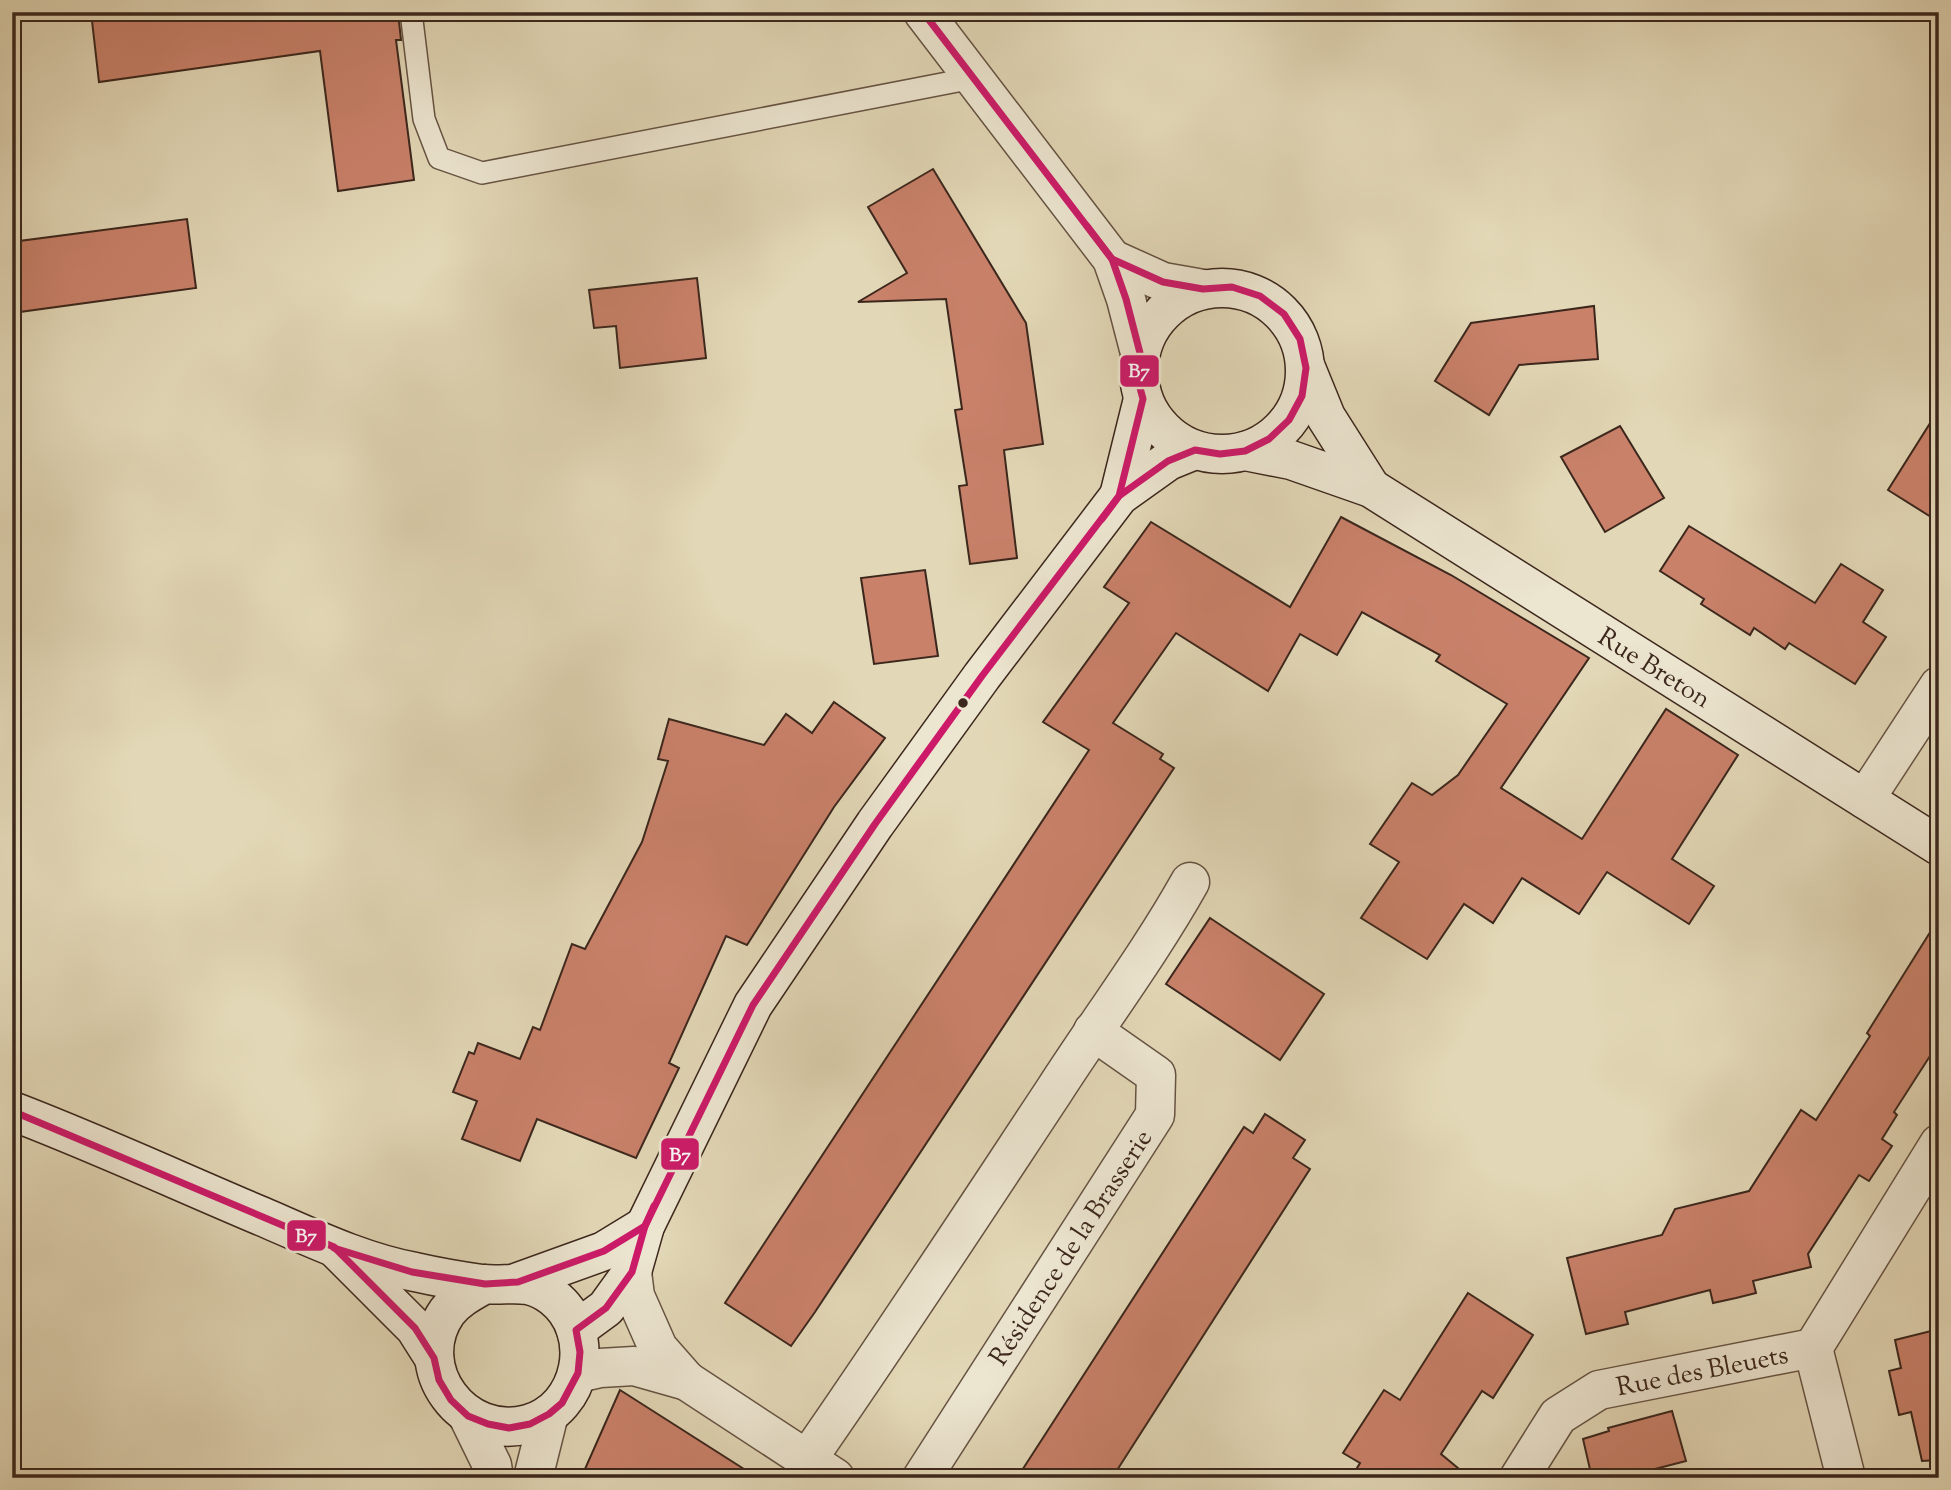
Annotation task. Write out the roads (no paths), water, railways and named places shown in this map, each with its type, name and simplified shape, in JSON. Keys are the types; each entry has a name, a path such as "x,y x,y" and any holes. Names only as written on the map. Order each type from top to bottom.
{"main road":[{"path":"923,12 1112,259 1140,353 1139,384 1143,399 1155,421 1173,438 1195,450 1220,454 1245,451 1269,439 1289,420 1302,396 1306,368 1300,339 1284,314 1260,296 1232,287 1203,289 1163,282 1112,259"},
{"path":"1140,353 1152,325 1174,302 1203,289"},
{"name":"Rue Breton","path":"1306,368 1326,417 1371,488"},
{"path":"1119,496 1143,399"},
{"path":"576,1330 606,1308 632,1272 645,1226 753,1005 875,824 1119,496 1168,461 1195,450"},
{"name":"Rue Breton","path":"1245,451 1291,460 1371,488 1939,846"},
{"path":"1865,799 1939,686"},
{"path":"632,1272 635,1296 658,1348 687,1381 820,1469 880,1355 1093,1031 1158,939 1190,882"},
{"name":"Résidence de la Brasserie","path":"922,1478 1155,1115 1156,1075 1093,1031"},
{"path":"12,1111 334,1247 412,1272 537,1288 554,1298 567,1312 576,1330 580,1352 578,1373 562,1404 530,1424 509,1428 468,1416"},
{"name":"Rue des Bleuets","path":"1519,1478 1558,1416 1599,1390 1813,1349 1939,1144"},
{"path":"434,1358 437,1334 447,1312 464,1295 604,1251 645,1226"},
{"path":"334,1247 415,1328 434,1358 439,1380 451,1400 468,1416 492,1465 494,1478"},
{"path":"1813,1349 1846,1478"},
{"path":"578,1373 600,1368 634,1366 687,1381"},
{"path":"533,1478 549,1414"}],"lane":[{"path":"411,12 424,120 439,158 482,173 973,78"}]}
